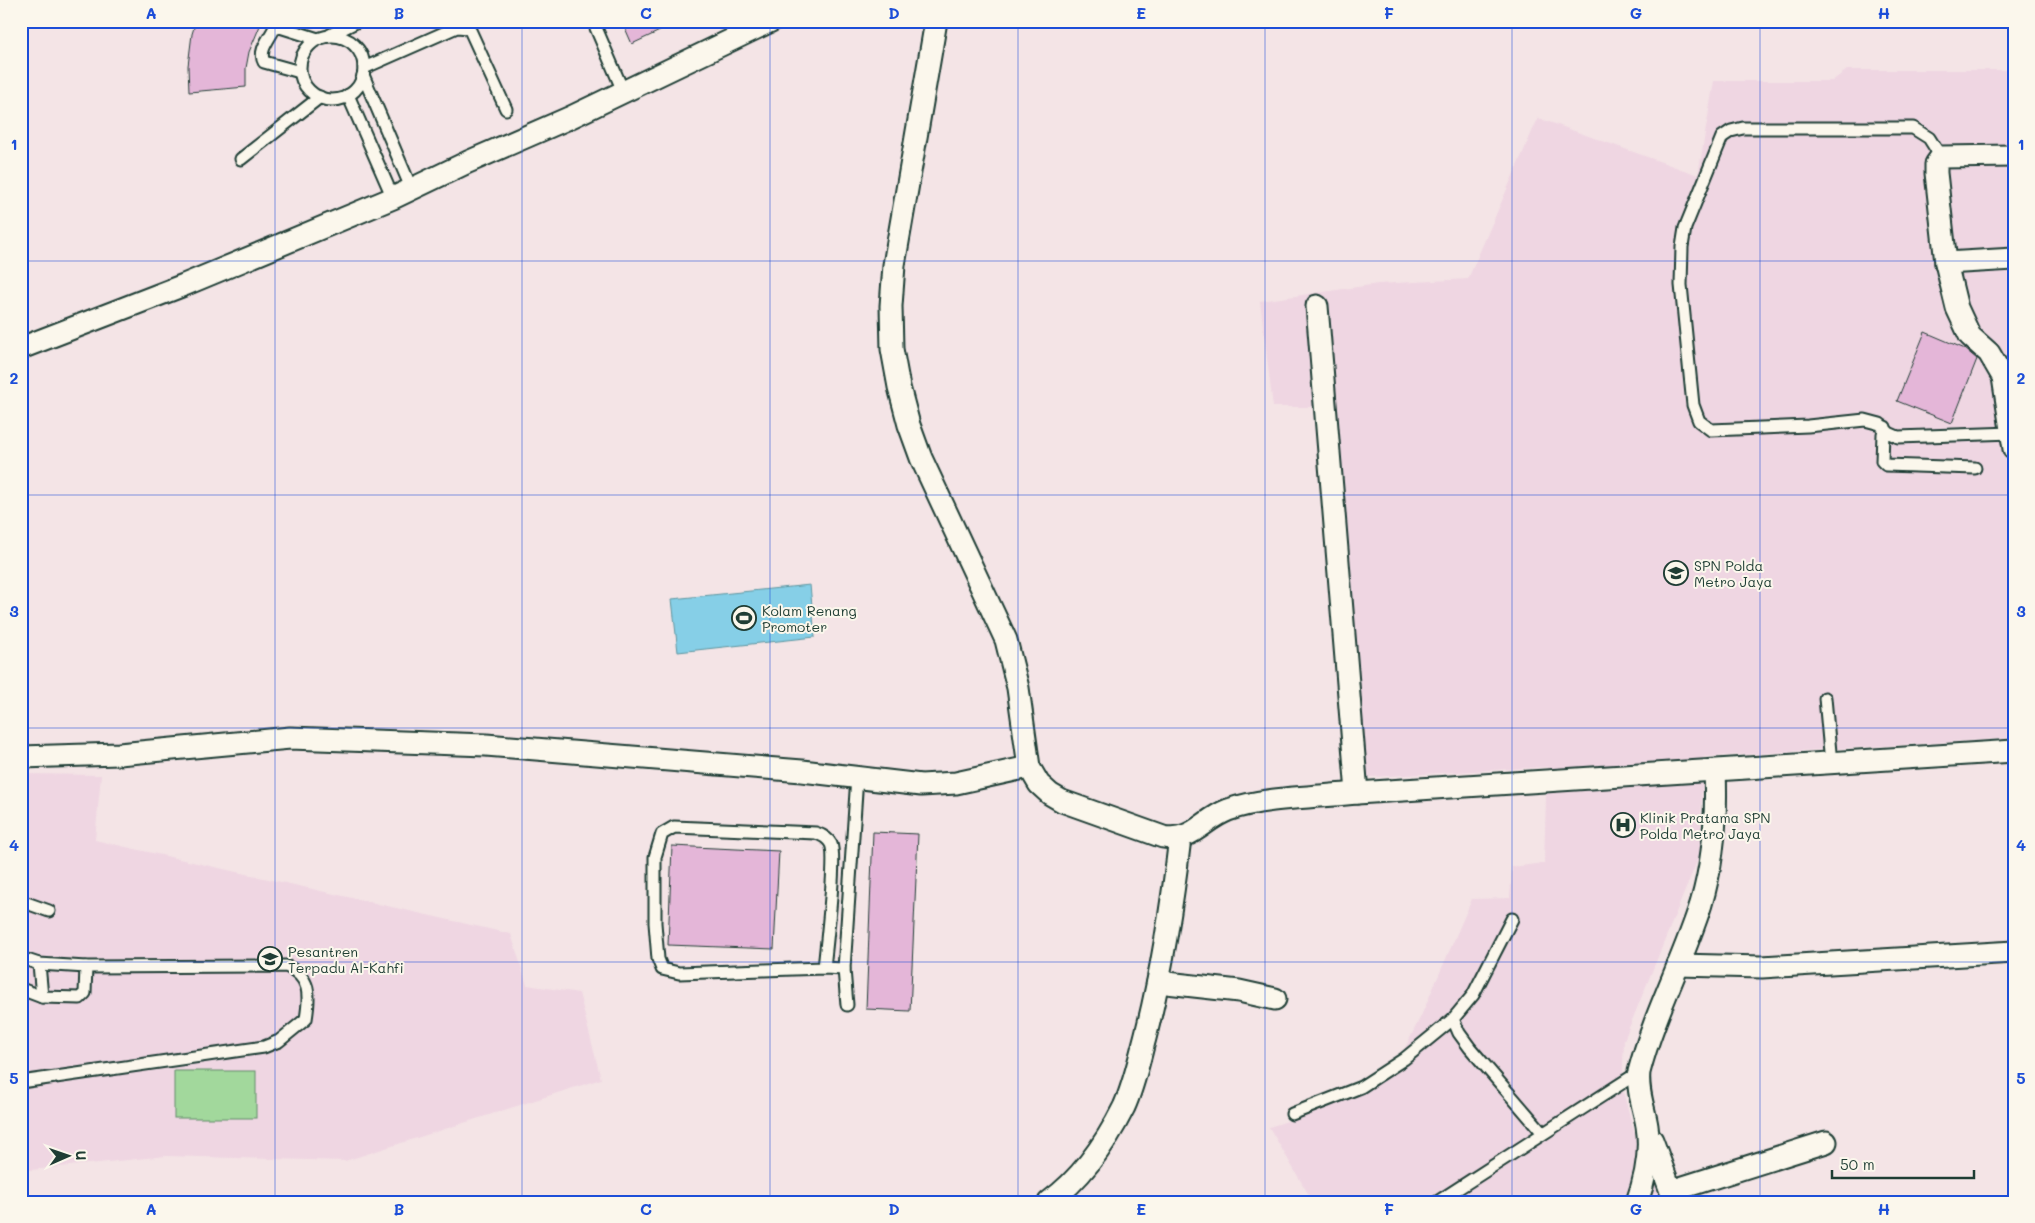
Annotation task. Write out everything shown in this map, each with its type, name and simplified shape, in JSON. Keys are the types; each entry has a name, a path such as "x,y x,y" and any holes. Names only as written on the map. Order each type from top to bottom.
{"street":[{"path":"21,348 184,285 412,190 444,173 544,129 771,21"},
{"path":"936,21 894,265 891,306 892,349 908,425 1006,640 1018,688 1030,767 1039,784 1050,794 1062,801 1162,837 1180,838 1187,836 1225,811 1242,806 1357,793 2014,751"},
{"path":"2013,441 2003,377 2005,364 1970,336 1957,308 1946,263 1936,164 1941,157 2014,156"},
{"path":"1946,263 2014,259"},
{"path":"1317,306 1357,793"},
{"path":"23,760 119,754 268,739 318,739 486,745 802,771 921,785 940,785 1030,767"},
{"path":"1715,771 1716,807 1714,842 1701,904 1639,1072 1639,1097 1647,1126 1673,1197 1826,1142"},
{"path":"1049,1202 1065,1190 1086,1167 1106,1139 1124,1105 1138,1064 1158,982 1171,917 1180,838"},
{"path":"1678,964 1762,967 2014,952"},
{"path":"1158,982 1239,992 1275,999"},
{"path":"1637,1202 1648,1160 1647,1126"}],"lane":[{"path":"358,21 323,37 308,47 301,59 300,72 304,83 320,97 329,100 348,95 358,86 364,71 456,27 468,28 506,109"},
{"path":"592,21 623,91"},
{"path":"300,72 264,62 262,51 274,29 280,27 323,37 341,37 351,42 361,55 364,71 412,190"},
{"path":"348,95 393,198"},
{"path":"241,159 320,97"},
{"path":"1941,157 1929,138 1914,128 1743,128 1731,131 1722,137 1685,228 1681,285 1693,405 1700,421 1711,430 1808,426 1865,420 1874,421 1898,437 2013,441"},
{"path":"1885,427 1882,461 1886,465 1975,468"},
{"path":"1825,698 1831,763"},
{"path":"846,1005 844,968 857,777"},
{"path":"824,968 833,862 832,845 824,836 816,833 674,827 662,834 655,857 655,923 658,959 662,969 679,973 844,968"},
{"path":"21,901 49,911"},
{"path":"1292,1114 1361,1087 1404,1060 1453,1019 1473,995 1512,920"},
{"path":"21,958 39,964 86,967 286,966 297,971 304,979 310,998 306,1019 279,1041 264,1047 21,1082"},
{"path":"39,964 42,997"},
{"path":"21,989 42,997 80,998 84,992 86,967"},
{"path":"1453,1019 1464,1041 1543,1133"},
{"path":"1437,1202 1639,1072"}],"shaded area":[{"name":"SPN Polda Metro Jaya","path":"1847,70 2014,70 2014,738 1703,757 1700,854 1624,1040 1622,1088 1639,1149 1672,1202 1313,1202 1269,1127 1325,1109 1393,1072 1421,1016 1472,899 1510,898 1512,867 1544,863 1547,767 1354,778 1327,407 1273,407 1260,301 1378,284 1468,279 1538,118 1698,175 1714,81 1832,81"},
{"name":"Pesantren Terpadu Al-Kahfi","path":"21,774 101,775 95,840 511,934 527,985 579,993 601,1079 345,1161 166,1156 21,1171"}],"green space":[{"path":"174,1071 256,1071 256,1118 174,1118"}],"water":[{"name":"Kolam Renang Promoter","path":"810,585 815,637 678,652 672,599"}],"building":[{"path":"196,21 262,21 249,52 246,68 246,87 189,92 188,66 192,34"},
{"path":"622,21 681,21 632,44"},
{"path":"1925,332 1965,349 1977,359 1952,423 1897,401"},
{"path":"873,832 918,834 910,1011 866,1009"},
{"path":"672,846 779,851 774,949 668,945"}],"place":[{"name":"SPN Polda Metro Jaya","path":"1676,573"},
{"name":"Kolam Renang Promoter","path":"744,618"},
{"name":"Klinik Pratama SPN Polda Metro Jaya","path":"1623,825"},
{"name":"Pesantren Terpadu Al-Kahfi","path":"270,959"}]}
